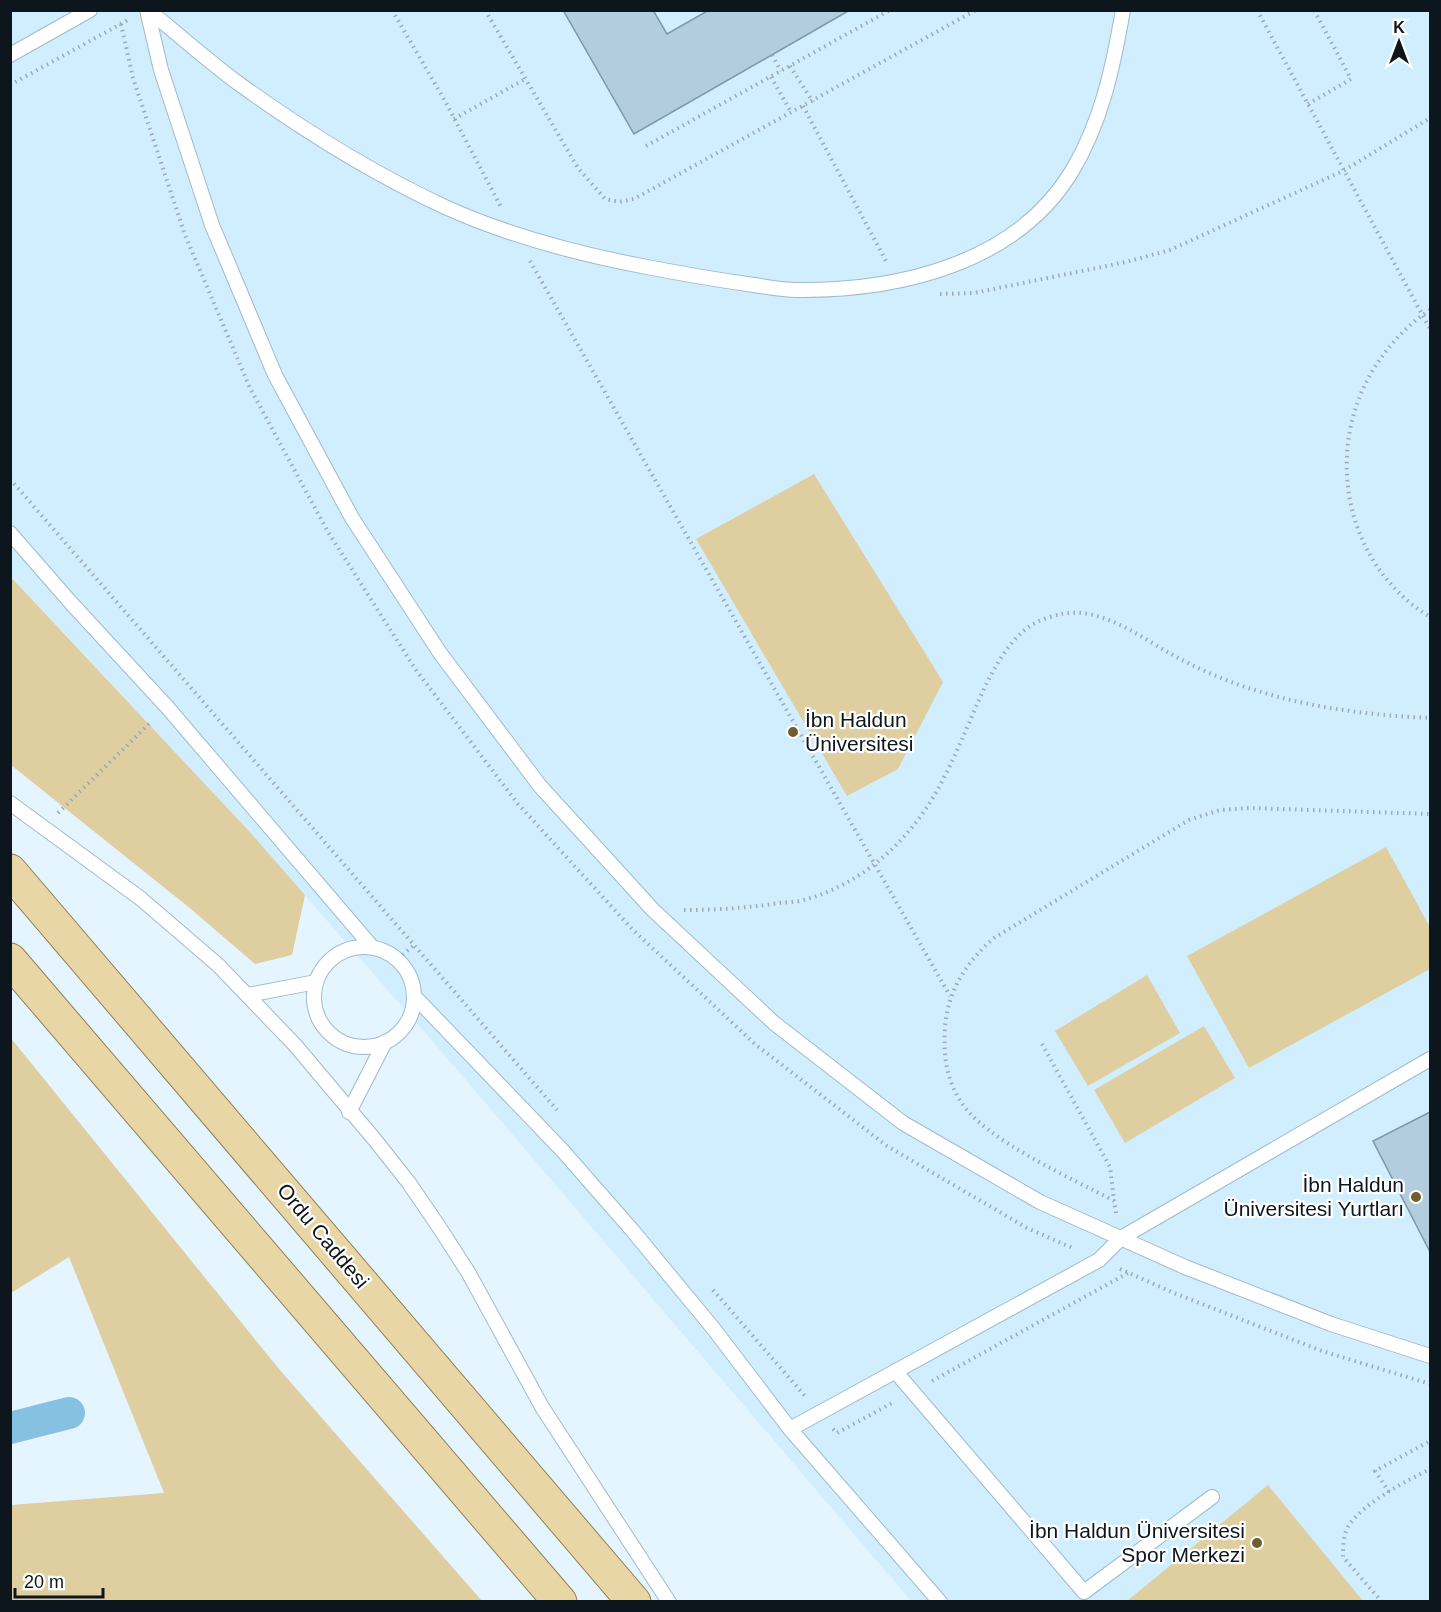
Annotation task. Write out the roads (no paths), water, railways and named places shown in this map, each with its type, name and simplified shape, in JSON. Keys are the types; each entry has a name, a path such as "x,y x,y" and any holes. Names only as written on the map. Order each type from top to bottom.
{"main road":[{"name":"Ordu Caddesi","path":"10,871 634,1602"},
{"path":"10,960 560,1602"}],"lane":[{"path":"10,55 90,10"},
{"path":"148,10 235,81 305,129 369,168 445,207 516,235 597,257 682,274 794,290 854,287 915,278 962,262 1010,236 1043,207 1071,172 1096,124 1108,86 1123,10"},
{"path":"148,10 161,70 212,225 275,375 352,518 440,653 540,786 653,910 774,1023 903,1123 1040,1202 1185,1267 1331,1324 1431,1356"},
{"path":"10,533 176,717 372,947"},
{"path":"10,803 140,898 188,938 248,995 295,1045 409,1183 468,1272 542,1407 669,1602"},
{"path":"358,947 372,947 386,951 398,959 407,970 413,983 415,997 413,1011 397,1035 371,1046 357,1046 331,1035 322,1023 316,1011 314,996 316,982 322,969 338,954 358,947"},
{"path":"248,995 316,982"},
{"path":"415,997 562,1150 632,1230 713,1328 790,1429 940,1602"},
{"path":"349,1112 385,1042"},
{"path":"790,1429 1099,1260 1121,1238 1431,1059"},
{"path":"895,1371 1084,1592 1212,1497"}],"waterway":[{"path":"10,1428 69,1413"}],"place":[{"name":"İbn Haldun Üniversitesi","path":"793,732"},
{"name":"İbn Haldun Üniversitesi Yurtları","path":"1416,1197"},
{"name":"İbn Haldun Üniversitesi Spor Merkezi","path":"1257,1543"}]}
